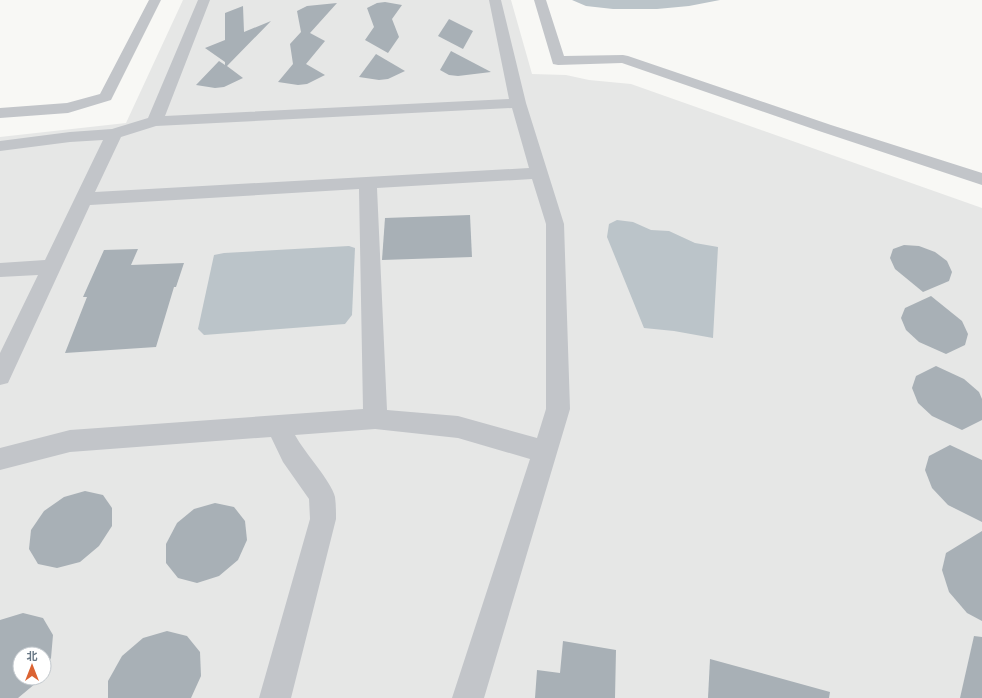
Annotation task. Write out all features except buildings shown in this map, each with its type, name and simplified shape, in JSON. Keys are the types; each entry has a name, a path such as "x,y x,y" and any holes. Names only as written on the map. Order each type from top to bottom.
{"lane":[{"path":"0,113 68,108 106,97 155,0"},
{"path":"155,122 204,0"},
{"path":"468,698 558,409 555,224 518,104 495,0"},
{"path":"540,0 558,61 623,59 825,128 982,179"},
{"path":"0,146 70,137 114,134 155,122 518,104"},
{"path":"0,376 114,134"},
{"path":"84,199 539,173"},
{"path":"368,183 375,419"},
{"path":"0,270 51,267"},
{"path":"0,460 70,441 375,419 458,427 545,452"},
{"path":"275,698 323,519 322,496 292,454 278,426"}],"shaded area":[{"path":"183,0 511,0 532,74 566,75 589,80 631,84 982,208 982,698 0,698 0,137 126,123"},
{"path":"572,0 720,0 689,6 657,9 613,9 586,6"},
{"path":"617,220 633,222 651,230 669,231 695,243 718,247 713,338 674,331 644,328 607,237 609,224"},
{"path":"349,246 355,248 352,315 345,324 204,335 198,329 214,255 224,253"}]}
